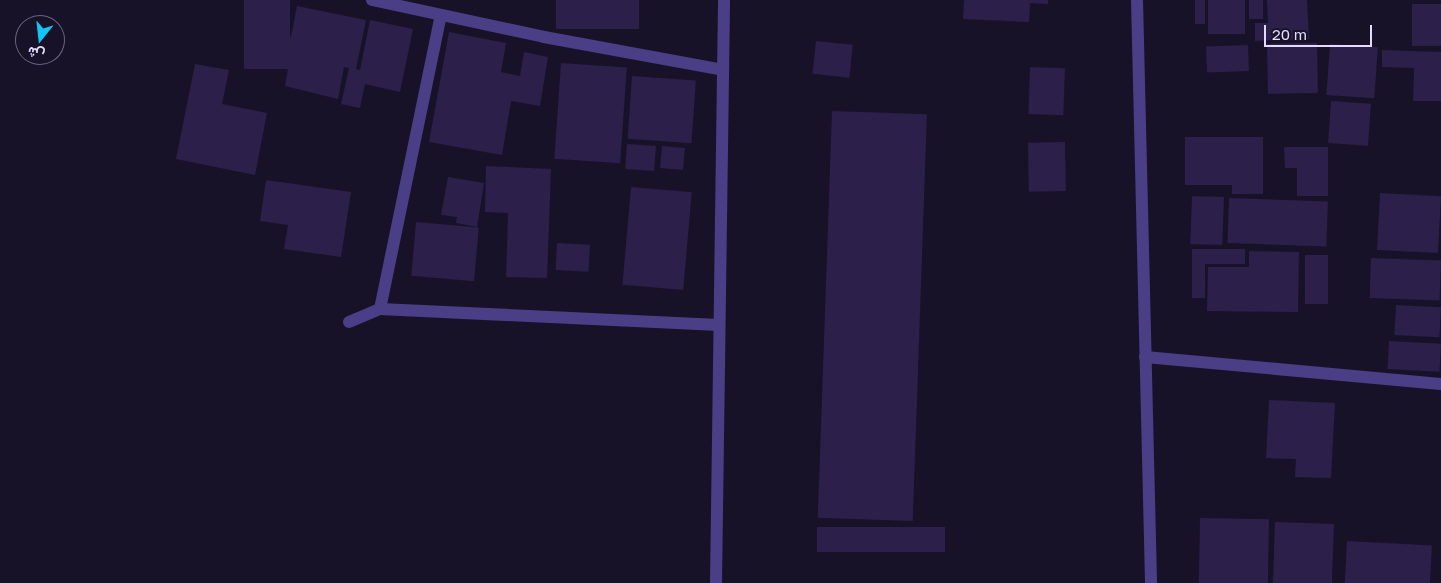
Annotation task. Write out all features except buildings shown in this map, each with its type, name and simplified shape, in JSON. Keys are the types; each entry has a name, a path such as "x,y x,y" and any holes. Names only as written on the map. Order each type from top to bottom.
{"street":[{"path":"372,0 544,38 723,70"},
{"path":"716,583 724,0"},
{"path":"1137,0 1150,583"},
{"path":"380,309 441,15"},
{"path":"349,322 380,309 719,325"},
{"path":"1145,357 1441,384"}]}
